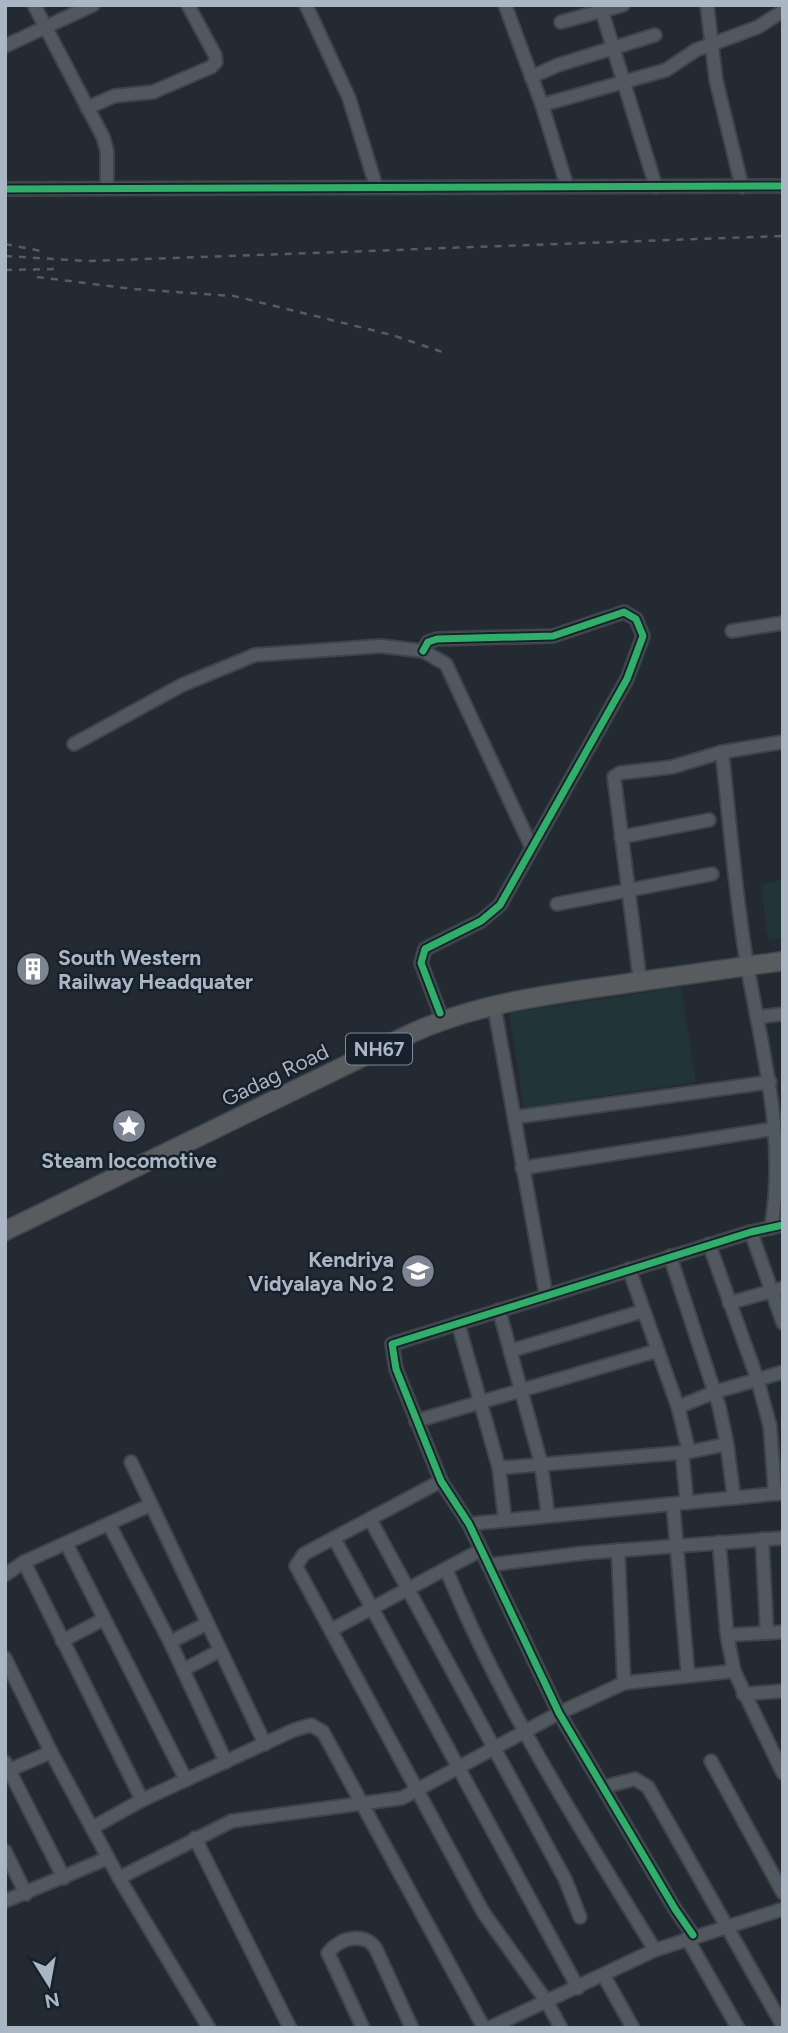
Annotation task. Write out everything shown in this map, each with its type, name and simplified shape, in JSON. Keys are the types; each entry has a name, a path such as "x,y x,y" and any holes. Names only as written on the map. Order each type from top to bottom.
{"highway":[{"name":"Gadag Road","path":"5,1231 410,1034 494,1005 746,961 783,952"},
{"name":"Gadag Road","path":"5,1221 406,1026 440,1013 492,997 540,987 746,961 783,961"}],"street":[{"path":"34,5 105,144 107,188"},
{"path":"5,46 93,5"},
{"path":"87,108 114,96 153,92 211,68 216,62 215,55 188,5"},
{"path":"306,5 349,98 376,186"},
{"path":"505,5 542,105 567,186"},
{"path":"561,22 601,8 623,5"},
{"path":"707,5 716,80 743,187"},
{"path":"601,8 656,187"},
{"path":"542,105 666,70 712,43 758,27 783,11"},
{"path":"531,77 655,35"},
{"path":"5,189 783,186"},
{"path":"423,651 428,642 437,639 553,636 616,613 630,614 640,627 642,646 627,679 500,905 491,914 425,949 421,963 440,1013"},
{"path":"732,631 783,623"},
{"path":"74,744 182,685 255,655 381,646 423,651 446,664 531,846"},
{"path":"639,973 613,783 616,774 672,767 722,752 783,742"},
{"path":"722,752 746,961 770,1082 777,1226 751,1231 393,1343 396,1368 441,1481 469,1524 559,1713 690,1937 738,2028"},
{"path":"621,837 709,820"},
{"path":"557,904 712,874"},
{"path":"494,1005 546,1295"},
{"path":"758,1017 783,1014"},
{"path":"767,1068 783,1066"},
{"path":"516,1117 770,1082"},
{"path":"522,1168 773,1129"},
{"path":"751,1231 777,1289 783,1324"},
{"path":"469,1524 779,1494 770,1426 757,1378 709,1244"},
{"path":"670,1256 715,1392 727,1444 734,1498"},
{"path":"629,1269 678,1408 686,1452 676,1545 688,1675"},
{"path":"729,1303 777,1289"},
{"path":"499,1310 541,1463 548,1515"},
{"path":"510,1350 643,1311"},
{"path":"458,1323 499,1468 505,1520"},
{"path":"416,1421 656,1351"},
{"path":"678,1408 715,1392 783,1372"},
{"path":"499,1468 686,1452 727,1444"},
{"path":"131,1462 265,1744"},
{"path":"441,1481 334,1538 296,1562 297,1570 482,1912 547,2002 561,2028"},
{"path":"5,1575 24,1562 150,1505"},
{"path":"370,1519 565,1879 580,1917"},
{"path":"109,1524 170,1642 226,1762"},
{"path":"334,1538 578,1988"},
{"path":"488,1565 618,1550 783,1538"},
{"path":"762,1539 767,1633"},
{"path":"719,1542 727,1634 734,1671 783,1773"},
{"path":"66,1543 186,1780"},
{"path":"331,1630 481,1550"},
{"path":"618,1550 624,1683"},
{"path":"24,1562 142,1801"},
{"path":"446,1569 470,1627 526,1734 655,1951"},
{"path":"62,1641 104,1619"},
{"path":"170,1642 206,1624"},
{"path":"727,1634 783,1632"},
{"path":"183,1670 219,1651"},
{"path":"5,1658 51,1752 119,1878 209,2028"},
{"path":"119,1878 232,1821 402,1798 526,1734 559,1713 624,1683 734,1671"},
{"path":"743,1694 783,1691"},
{"path":"92,1828 186,1780 306,1726 320,1728 486,2028 655,1951 690,1937 783,1909"},
{"path":"51,1752 7,1768 64,1878"},
{"path":"711,1761 783,1893"},
{"path":"603,1787 635,1779 648,1787 783,2026"},
{"path":"195,1838 289,2028"},
{"path":"5,1851 26,1894"},
{"path":"5,1901 108,1858"},
{"path":"363,2028 328,1953 347,1941 362,1938 372,1942 376,1949 412,2028"},
{"path":"604,1976 633,2028"}],"green space":[{"path":"783,879 783,938 768,940 761,886"},
{"path":"681,987 696,1082 524,1108 509,1013"}],"railway":[{"path":"5,256 87,261 783,236"},
{"path":"5,244 41,251"},
{"path":"5,270 58,269"},
{"path":"37,277 133,289 234,296 392,335 448,354"}],"cycle path":[{"path":"5,189 783,186"},
{"path":"423,651 428,642 437,639 553,636 624,612 636,619 643,636 627,679 500,905 481,921 425,949 421,963 440,1013"},
{"path":"693,1935 559,1713 469,1524 441,1481 396,1369 392,1344 751,1232 783,1225"}],"place":[{"name":"South Western Railway Headquater","path":"33,969"},
{"name":"Steam locomotive","path":"129,1126"},
{"name":"Kendriya Vidyalaya No 2","path":"418,1271"}]}
